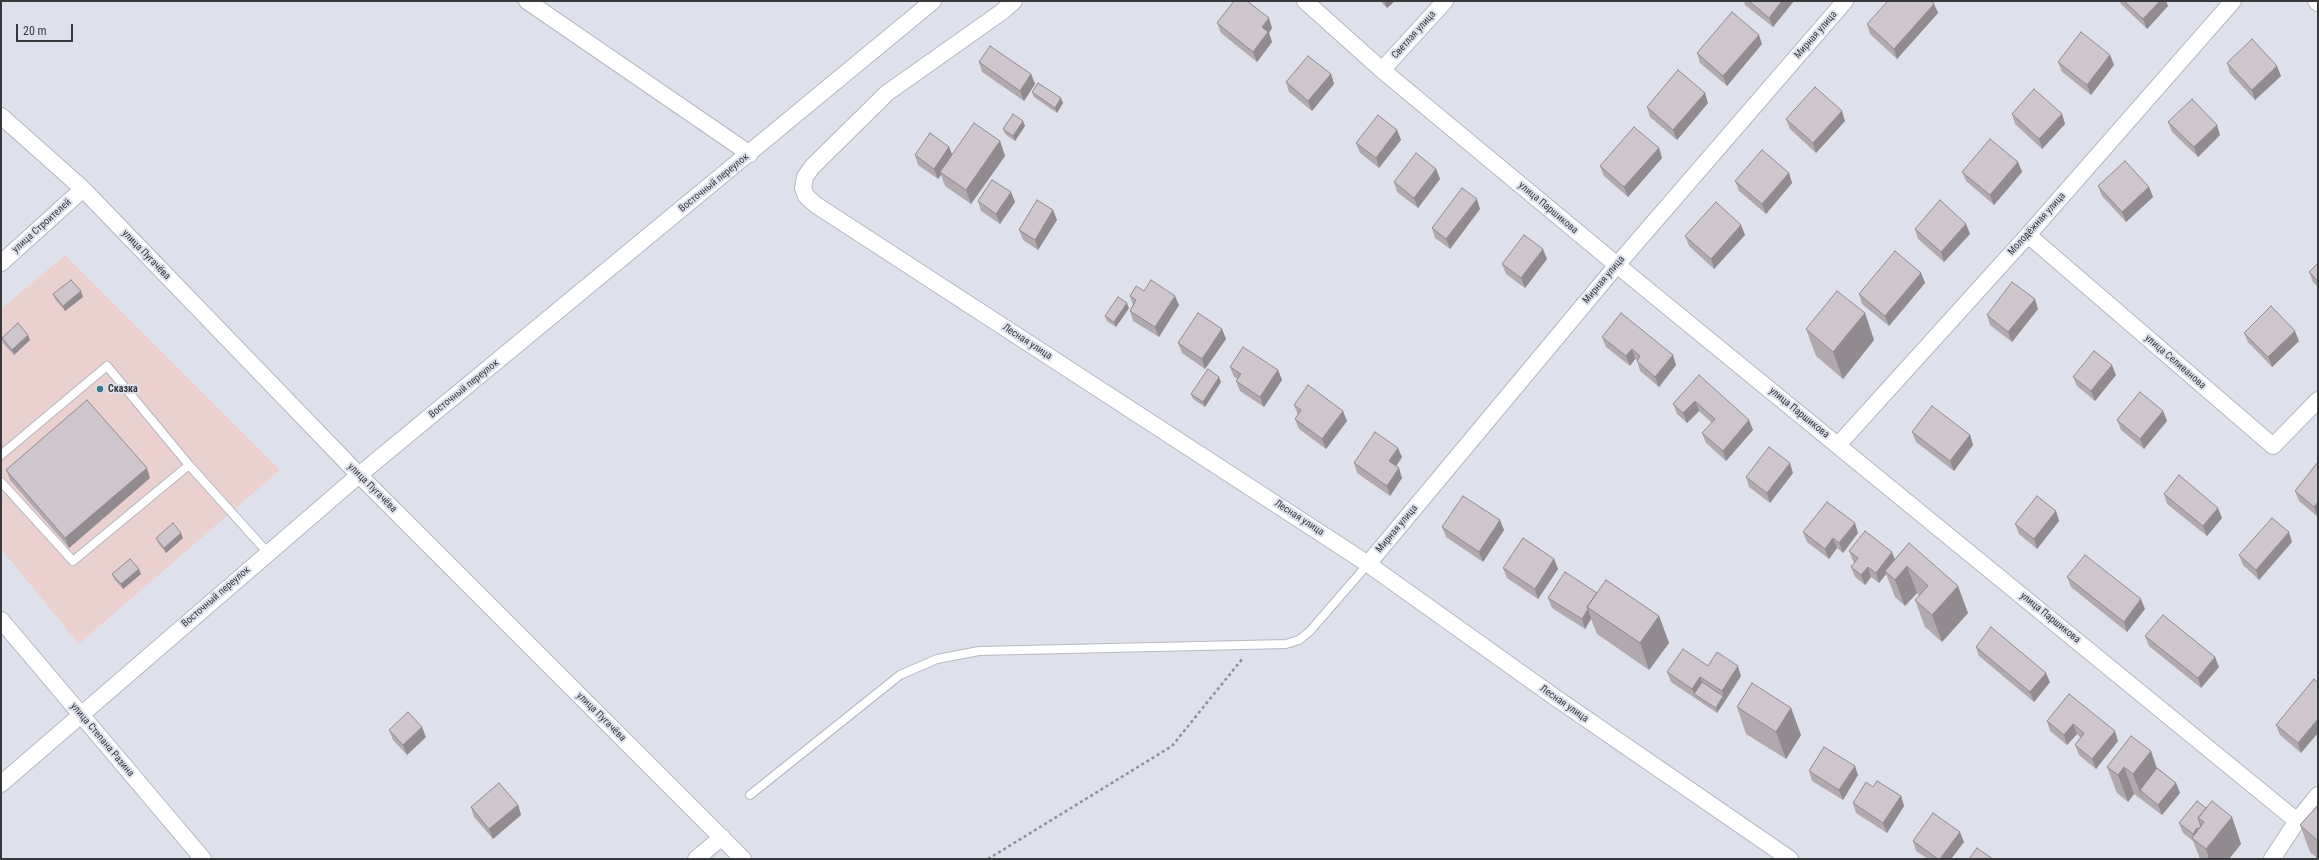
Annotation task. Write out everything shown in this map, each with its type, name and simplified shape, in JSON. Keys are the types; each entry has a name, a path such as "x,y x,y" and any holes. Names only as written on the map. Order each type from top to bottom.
{"street":[{"path":"527,1 750,154"},
{"name":"Восточный переулок","path":"1,784 359,475 750,154 933,1"},
{"name":"Лесная улица","path":"1014,1 1003,11 887,93 812,167 805,177 803,188 806,196 816,205 1368,564 1553,696 1790,859"},
{"name":"улица Паршикова","path":"1305,1 1382,70 1617,266 2297,821"},
{"name":"Светлая улица","path":"1382,70 1445,1"},
{"name":"Мирная улица","path":"1368,564 1617,266 1845,1"},
{"name":"Молодёжная улица","path":"1838,445 2028,235 2233,1"},
{"name":"улица Пугачёва","path":"1,116 83,189 359,475 744,859"},
{"name":"улица Строителей","path":"1,262 83,189"},
{"name":"улица Селиванова","path":"2028,235 2273,446 2318,400"},
{"name":"улица Степана Разина","path":"1,620 203,859"},
{"path":"2272,859 2297,821 2318,795"},
{"path":"696,859 722,837"}],"lane":[{"path":"1,455 107,366 189,465 268,553"},
{"path":"1,482 73,561 189,465"},
{"path":"750,795 900,675 936,659 979,651 1286,644 1299,640 1310,631 1368,564"}],"path":[{"path":"988,859 1172,746 1253,645"}],"shaded area":[{"name":"Сказка","path":"65,255 280,470 79,644 1,549 1,309"}],"building":[{"path":"1234,1 1247,1 1269,18 1262,27 1268,32 1253,52 1217,23"},
{"path":"1749,1 1782,1 1769,18"},
{"path":"1888,1 1932,1 1934,4 1894,49 1867,24"},
{"path":"2124,1 2160,1 2143,19"},
{"path":"1732,12 1759,35 1723,76 1697,53"},
{"path":"2081,32 2110,55 2087,85 2058,62"},
{"path":"2252,39 2277,66 2252,90 2227,63"},
{"path":"990,46 1031,74 1020,91 979,62"},
{"path":"1308,56 1331,74 1308,101 1286,82"},
{"path":"1678,70 1705,93 1673,130 1647,107"},
{"path":"1038,83 1061,98 1055,108 1032,92"},
{"path":"1815,87 1842,111 1813,143 1786,119"},
{"path":"2034,89 2062,114 2039,139 2012,114"},
{"path":"2192,99 2217,125 2194,147 2168,122"},
{"path":"1013,114 1023,121 1013,136 1003,129"},
{"path":"1378,115 1397,130 1376,158 1356,143"},
{"path":"974,123 1000,141 966,190 940,172"},
{"path":"1634,127 1659,148 1624,187 1600,166"},
{"path":"930,133 949,147 934,169 915,155"},
{"path":"1990,139 2018,162 1990,195 1962,172"},
{"path":"1762,150 1789,173 1762,204 1735,181"},
{"path":"1416,153 1436,169 1414,198 1394,182"},
{"path":"2125,161 2149,187 2122,212 2098,186"},
{"path":"992,180 1011,192 996,214 978,201"},
{"path":"1462,188 1477,199 1446,239 1432,228"},
{"path":"1037,200 1053,210 1035,240 1019,230"},
{"path":"1940,200 1966,224 1941,252 1915,229"},
{"path":"1716,202 1741,225 1711,259 1685,236"},
{"path":"1524,235 1543,249 1521,278 1502,264"},
{"path":"1895,251 1921,273 1885,316 1859,294"},
{"path":"2318,263 2318,281 2309,272"},
{"path":"71,280 81,291 63,306 53,294"},
{"path":"1151,280 1175,296 1155,327 1130,311 1136,300 1130,296 1136,286 1144,291"},
{"path":"2012,282 2035,299 2008,332 1987,315"},
{"path":"1837,291 1865,313 1833,352 1806,329"},
{"path":"1118,297 1127,303 1114,322 1105,316"},
{"path":"2271,306 2295,331 2268,357 2244,333"},
{"path":"1198,313 1222,329 1202,359 1178,343"},
{"path":"1621,313 1673,355 1655,377 1637,361 1640,356 1632,349 1626,356 1602,337"},
{"path":"18,323 28,335 12,350 2,338"},
{"path":"1243,347 1278,370 1260,397 1236,381 1241,374 1230,367"},
{"path":"2094,351 2112,365 2091,391 2073,377"},
{"path":"1208,369 1219,377 1203,402 1191,394"},
{"path":"1699,375 1749,420 1723,451 1702,433 1715,419 1695,401 1683,413 1673,404"},
{"path":"1308,385 1343,411 1322,439 1295,419 1301,410 1294,405"},
{"path":"2140,392 2163,411 2140,439 2117,420"},
{"name":"Сказка","path":"87,400 147,468 65,538 6,470"},
{"path":"1932,406 1970,435 1950,461 1912,432"},
{"path":"1375,432 1398,448 1389,461 1399,468 1387,486 1354,463"},
{"path":"1769,447 1790,463 1767,493 1746,477"},
{"path":"2318,462 2318,502 2314,507 2295,491"},
{"path":"2179,475 2218,508 2203,526 2164,494"},
{"path":"1463,496 1500,520 1479,552 1442,527"},
{"path":"2037,496 2056,511 2034,539 2015,524"},
{"path":"1827,502 1855,523 1839,543 1833,538 1825,549 1803,532"},
{"path":"2272,518 2289,532 2256,570 2239,555"},
{"path":"173,523 181,533 164,548 156,538"},
{"path":"1865,531 1892,552 1876,573 1868,567 1861,575 1851,567 1858,558 1849,551"},
{"path":"1523,538 1554,559 1535,589 1503,568"},
{"path":"1909,543 1958,586 1932,615 1915,600 1928,586 1907,566 1895,580 1885,571"},
{"path":"2085,555 2141,599 2124,622 2067,577"},
{"path":"130,559 139,569 121,584 112,574"},
{"path":"1565,572 1597,593 1587,607 1588,609 1582,619 1548,598"},
{"path":"1606,580 1659,616 1640,643 1587,607"},
{"path":"2163,615 2215,657 2198,678 2145,636"},
{"path":"1991,627 2046,673 2030,692 1976,647"},
{"path":"1683,649 1708,666 1717,652 1738,666 1722,691 1700,677 1692,689 1667,672"},
{"path":"2314,679 2318,683 2318,719 2298,743 2276,725"},
{"path":"1702,682 1723,696 1716,708 1694,694"},
{"path":"1752,683 1791,708 1776,732 1737,707"},
{"path":"2069,694 2115,731 2092,759 2075,745 2084,733 2073,724 2064,735 2047,721"},
{"path":"408,712 422,727 403,745 389,730"},
{"path":"2131,736 2151,751 2133,774 2124,767 2118,775 2107,767"},
{"path":"1824,747 1855,766 1839,790 1809,771"},
{"path":"2157,768 2176,783 2158,805 2140,790"},
{"path":"1877,781 1901,796 1883,823 1853,803 1866,782 1873,787"},
{"path":"499,783 518,805 489,829 471,807"},
{"path":"2197,801 2206,808 2198,818 2201,826 2199,829 2197,828 2193,834 2179,823"},
{"path":"2212,801 2232,817 2206,849 2192,838 2204,822 2198,818"},
{"path":"2318,805 2318,841 2300,825"},
{"path":"1933,813 1960,832 1940,859 1913,841"},
{"path":"1977,848 1993,859 1969,859"}],"place":[{"name":"Сказка","path":"100,389"}]}
